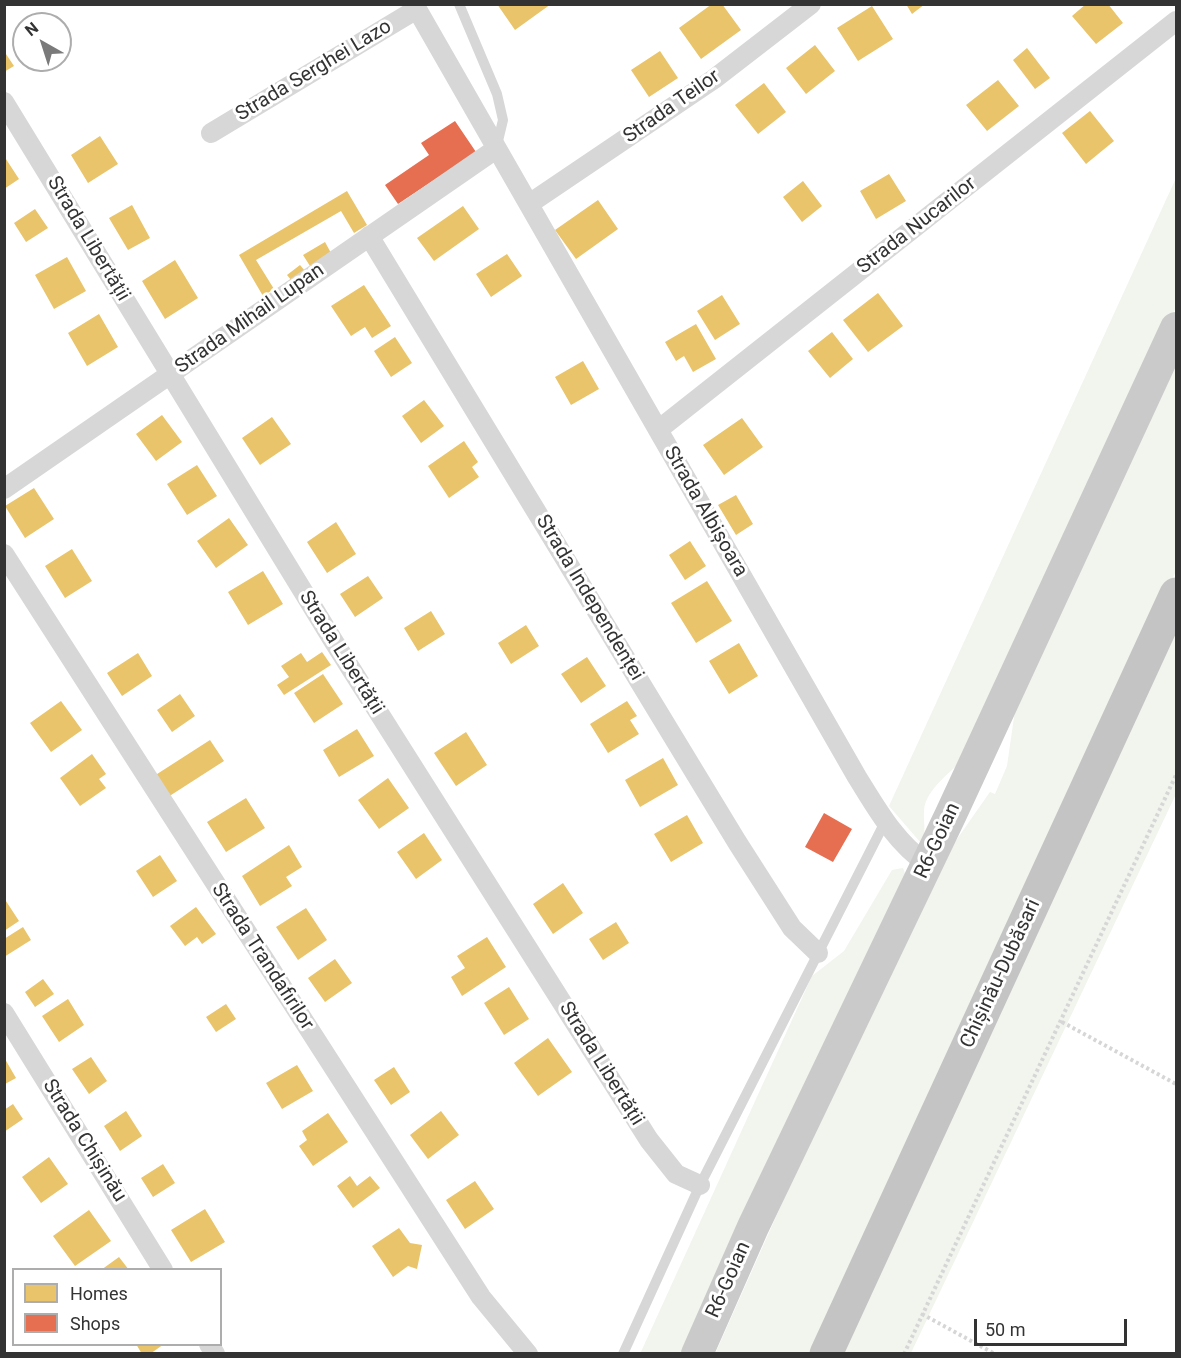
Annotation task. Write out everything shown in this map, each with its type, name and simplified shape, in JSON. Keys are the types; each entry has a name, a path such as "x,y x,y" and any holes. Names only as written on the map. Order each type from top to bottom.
{"highway":[{"name":"Chișinău-Dubăsari","path":"826,1353 1176,594"}],"main road":[{"name":"R6-Goian","path":"697,1353 753,1227 927,864 1176,328"}],"street":[{"name":"Strada Teilor","path":"529,204 714,79 811,4"},
{"name":"Strada Serghei Lazo","path":"212,133 416,7 496,149"},
{"name":"Strada Nucarilor","path":"658,430 1176,21"},
{"name":"Strada Libertății","path":"4,102 334,642 650,1140 676,1174 700,1185"},
{"name":"Strada Albișoara","path":"496,149 885,822 908,851 927,864"},
{"name":"Strada Mihail Lupan","path":"4,489 496,149"},
{"name":"Strada Independenței","path":"369,236 737,842 792,928 818,953"},
{"name":"Strada Trandafirilor","path":"4,554 481,1297 528,1353"},
{"name":"Strada Chișinău","path":"4,1013 162,1268"}],"lane":[{"path":"459,4 497,94 503,120 496,149"},
{"path":"623,1353 700,1185 885,822"}],"path":[{"path":"904,1353 1062,1022 1176,774"},
{"path":"1062,1022 1176,1084"},
{"path":"922,1314 995,1353"}],"shaded area":[{"path":"1176,178 1176,307 965,758 940,781 929,795 924,810 924,831 921,843 889,806"},
{"path":"1176,346 1176,571 813,1353 715,1354 799,1165 950,849 990,792 995,794 1007,766 1017,697"},
{"path":"1176,622 1176,794 911,1353 836,1354"},
{"path":"903,868 907,879 690,1353 640,1354 812,976 844,951 892,870"}],"building: Homes":[{"path":"497,4 551,4 515,30"},
{"path":"712,4 722,4 741,30 701,59 679,28"},
{"path":"906,4 925,4 912,14"},
{"path":"1086,4 1108,4 1123,23 1096,44 1072,16"},
{"path":"872,6 893,39 858,61 837,28"},
{"path":"815,45 835,71 806,94 786,68"},
{"path":"1027,48 1050,78 1035,89 1013,60"},
{"path":"4,51 12,63 12,67 4,72"},
{"path":"660,51 678,78 649,97 631,70"},
{"path":"998,80 1019,106 987,131 966,105"},
{"path":"764,83 786,112 758,134 735,105"},
{"path":"1090,111 1114,141 1086,164 1062,133"},
{"path":"100,136 118,164 88,183 71,155"},
{"path":"4,156 19,179 4,189"},
{"path":"889,174 906,201 876,219 860,191"},
{"path":"803,181 822,206 802,222 783,197"},
{"path":"347,191 367,225 354,233 341,211 256,260 274,289 263,296 239,255"},
{"path":"598,200 618,229 576,259 555,230"},
{"path":"132,205 150,238 128,250 109,218"},
{"path":"463,206 479,229 434,261 417,238"},
{"path":"35,209 48,228 26,242 14,223"},
{"path":"325,242 331,253 310,266 303,255"},
{"path":"507,254 522,276 491,297 476,274"},
{"path":"67,257 86,291 54,309 35,275"},
{"path":"175,260 198,298 165,319 142,281"},
{"path":"300,265 305,271 292,281 287,275"},
{"path":"364,285 391,326 372,338 365,327 351,336 331,306"},
{"path":"878,293 903,326 868,352 843,320"},
{"path":"722,295 740,324 715,340 697,311"},
{"path":"99,314 118,347 87,366 68,333"},
{"path":"696,324 716,359 693,372 684,356 676,361 665,342"},
{"path":"832,332 853,359 830,378 808,351"},
{"path":"395,337 412,363 391,377 374,351"},
{"path":"583,361 599,389 571,405 555,377"},
{"path":"424,400 444,426 421,443 402,416"},
{"path":"162,415 182,442 156,461 136,434"},
{"path":"272,417 291,444 260,465 242,438"},
{"path":"742,418 763,447 724,475 703,445"},
{"path":"464,441 478,462 472,467 479,477 449,498 428,466"},
{"path":"197,465 217,496 187,515 167,484"},
{"path":"34,488 54,519 25,538 5,506"},
{"path":"736,495 753,524 736,535 718,505"},
{"path":"229,518 248,545 216,568 197,541"},
{"path":"336,522 356,554 327,573 307,542"},
{"path":"690,541 706,566 685,580 669,555"},
{"path":"72,549 92,581 65,598 45,566"},
{"path":"263,571 283,604 248,625 228,592"},
{"path":"368,576 383,598 355,617 340,594"},
{"path":"707,581 732,621 696,643 671,603"},
{"path":"431,611 445,634 418,651 404,628"},
{"path":"526,625 539,646 511,664 498,643"},
{"path":"739,643 758,676 729,694 709,661"},
{"path":"322,652 331,665 284,695 277,685 289,677 281,666 301,653 307,662"},
{"path":"138,653 152,676 122,696 107,673"},
{"path":"587,657 606,686 581,703 561,674"},
{"path":"323,674 343,704 314,723 294,693"},
{"path":"180,694 195,716 172,732 157,710"},
{"path":"61,701 82,730 51,752 30,723"},
{"path":"627,701 637,716 630,720 639,734 608,753 590,724"},
{"path":"357,729 374,756 339,777 323,750"},
{"path":"466,732 487,765 456,786 434,753"},
{"path":"210,740 224,761 168,797 154,776"},
{"path":"92,754 106,774 99,779 106,788 80,806 60,778"},
{"path":"663,758 678,785 640,807 625,780"},
{"path":"388,778 409,808 379,829 358,800"},
{"path":"246,798 265,828 226,852 207,822"},
{"path":"687,815 703,843 671,862 654,834"},
{"path":"424,833 442,860 416,879 397,852"},
{"path":"289,845 302,867 286,877 292,886 260,906 242,876"},
{"path":"160,855 177,881 153,897 136,871"},
{"path":"563,883 583,913 553,934 533,904"},
{"path":"4,898 19,921 4,931"},
{"path":"196,907 216,934 202,944 197,937 185,946 170,926"},
{"path":"306,908 327,940 298,960 276,927"},
{"path":"616,922 629,943 603,960 589,939"},
{"path":"23,927 31,940 4,957 4,939"},
{"path":"487,937 506,967 462,996 451,977 465,968 457,956"},
{"path":"335,959 352,983 325,1002 308,978"},
{"path":"43,979 54,994 35,1007 25,992"},
{"path":"509,987 529,1019 504,1035 484,1003"},
{"path":"68,999 84,1025 59,1042 42,1016"},
{"path":"226,1004 236,1019 216,1032 206,1017"},
{"path":"548,1038 572,1072 538,1096 514,1063"},
{"path":"91,1057 107,1081 89,1094 72,1069"},
{"path":"5,1059 16,1078 5,1084"},
{"path":"297,1065 313,1091 282,1109 266,1083"},
{"path":"394,1067 410,1092 391,1105 374,1080"},
{"path":"13,1104 23,1119 4,1132 4,1110"},
{"path":"126,1111 142,1136 120,1151 104,1126"},
{"path":"441,1111 459,1135 428,1159 410,1135"},
{"path":"328,1113 348,1142 313,1166 299,1146 307,1140 302,1131"},
{"path":"49,1157 68,1184 41,1203 22,1177"},
{"path":"163,1164 175,1183 153,1197 141,1178"},
{"path":"350,1176 357,1186 370,1176 380,1188 353,1208 337,1186"},
{"path":"475,1181 494,1209 465,1229 446,1200"},
{"path":"205,1209 225,1242 191,1262 171,1230"},
{"path":"89,1210 111,1241 75,1266 53,1236"},
{"path":"399,1228 410,1243 422,1245 417,1269 408,1266 393,1277 372,1246"},
{"path":"119,1257 127,1268 104,1268"},
{"path":"137,1346 161,1346 150,1354 142,1354"}],"building: Shops":[{"path":"455,121 476,152 398,204 385,185 429,155 421,143"},
{"path":"824,813 852,829 833,862 805,847"}]}
